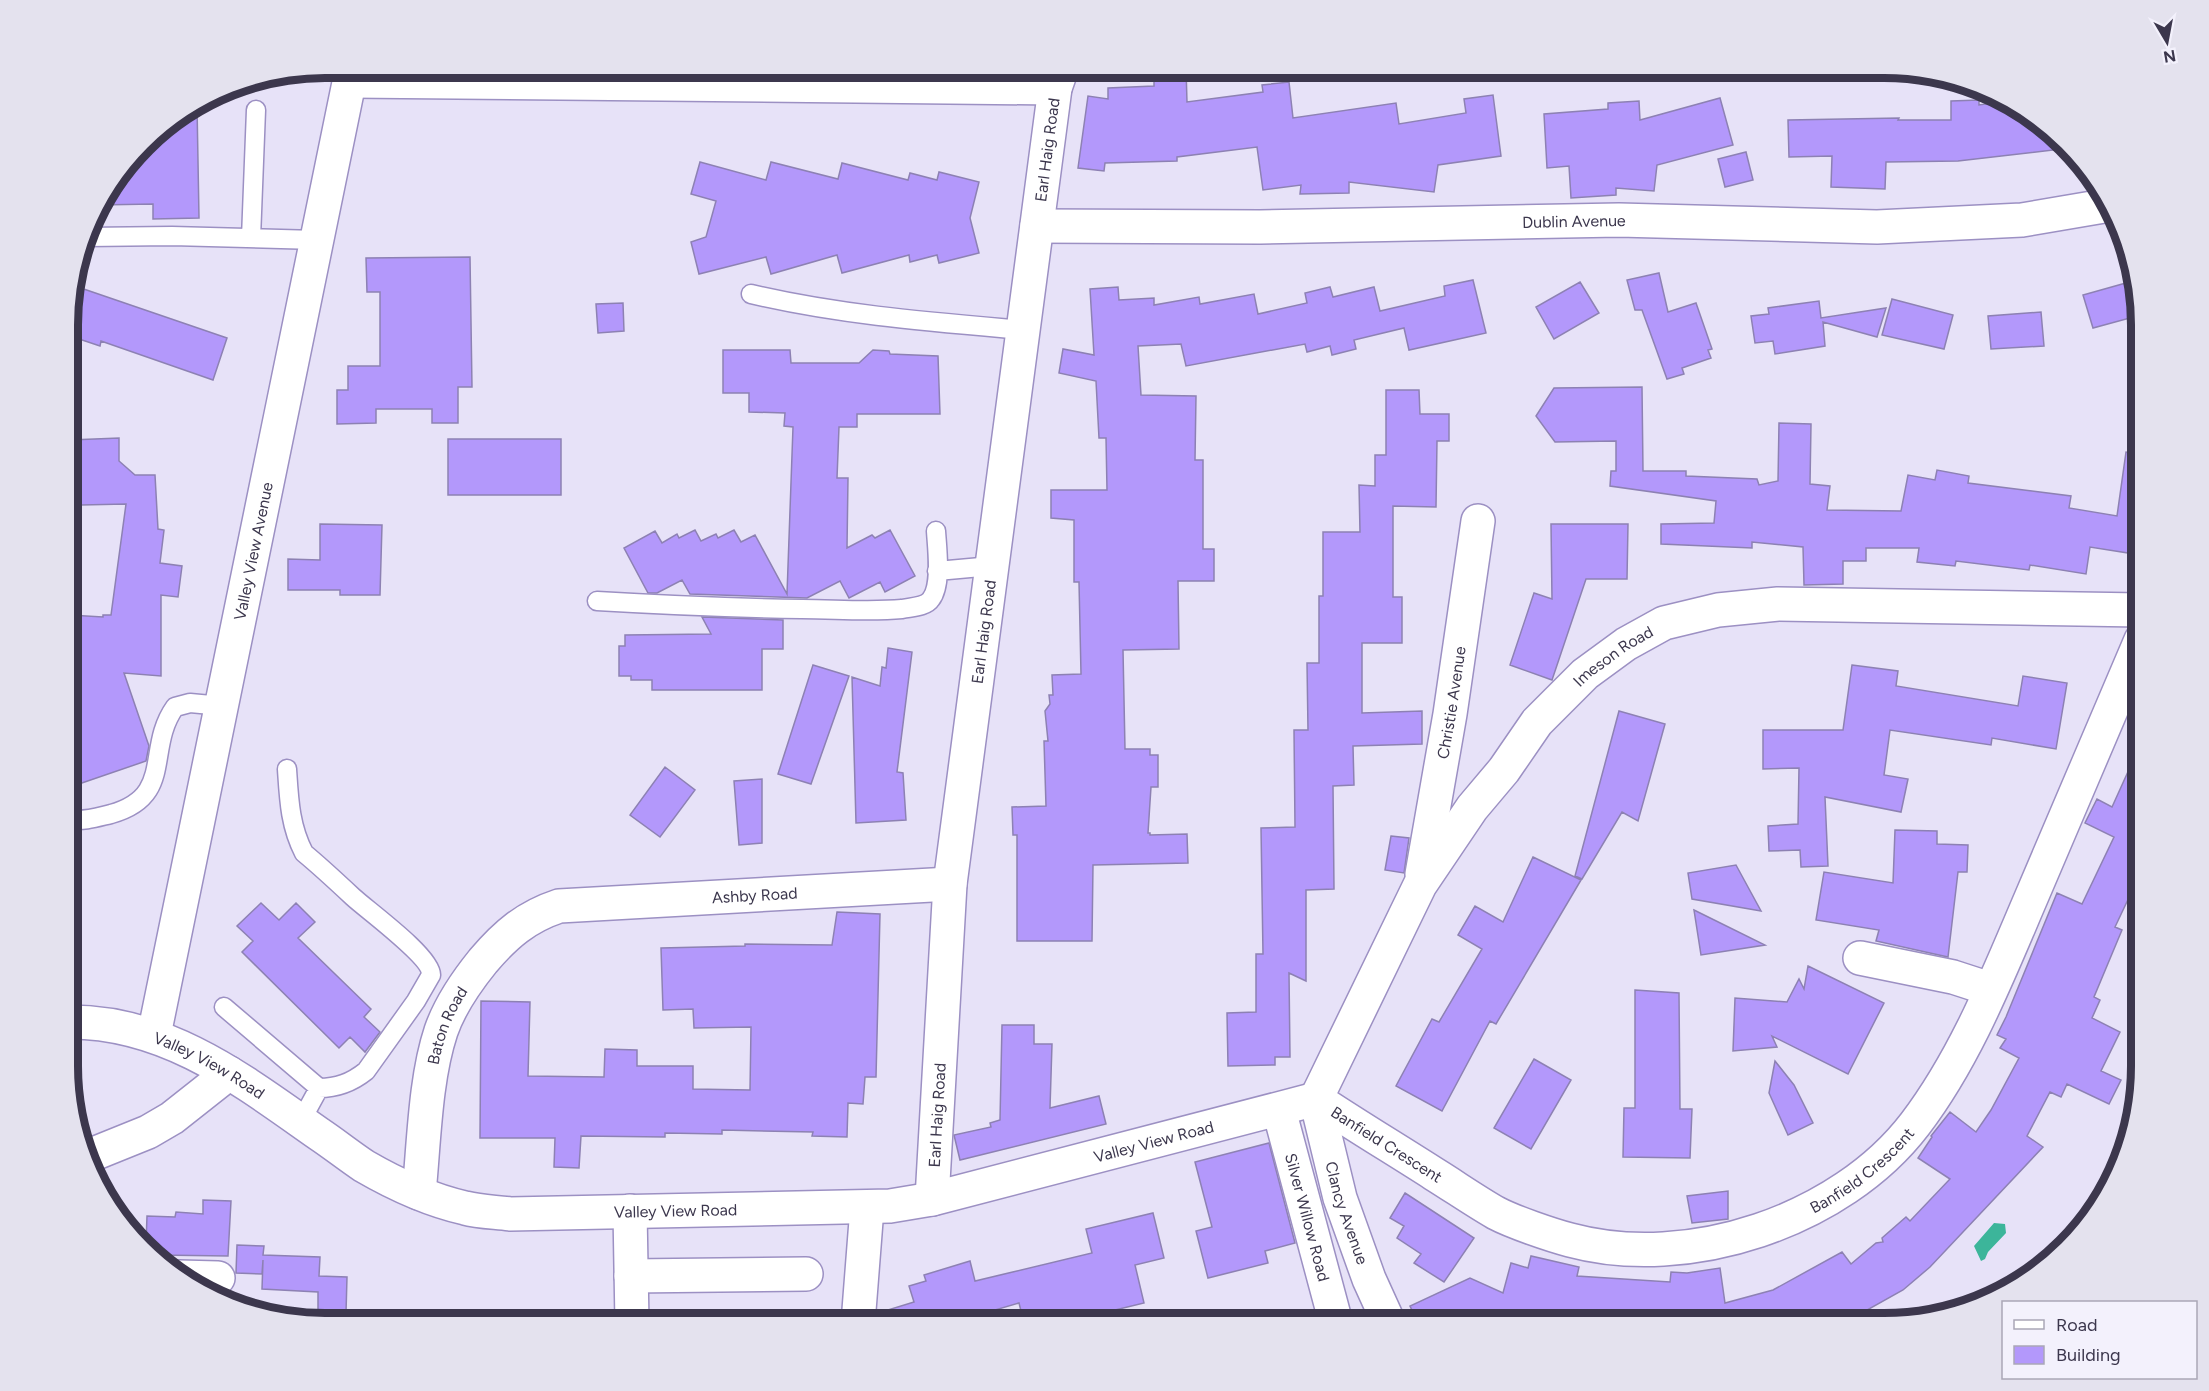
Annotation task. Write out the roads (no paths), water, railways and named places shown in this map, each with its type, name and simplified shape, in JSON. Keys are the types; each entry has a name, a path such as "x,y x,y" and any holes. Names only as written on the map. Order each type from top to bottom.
{"street":[{"name":"Valley View Avenue","path":"154,1035 350,78"},
{"name":"Earl Haig Road","path":"932,1199 950,884 1058,78"},
{"name":"Dublin Avenue","path":"1037,226 1260,226 1619,220 1877,228 2022,220 2101,207"},
{"name":"Christie Avenue","path":"1420,885 1450,714 1478,520"},
{"name":"Imeson Road","path":"1316,1100 1420,885 1472,808 1504,770 1537,722 1585,674 1626,644 1664,623 1718,610 1778,604 2131,610"},
{"name":"Banfield Crescent","path":"1316,1100 1499,1214 1570,1240 1626,1250 1671,1249 1718,1242 1772,1227 1817,1205 1882,1161 1914,1125 1957,1060 2011,945 2131,663"},
{"name":"Ashby Road","path":"560,906 950,884"},
{"name":"Baton Road","path":"419,1193 432,1064 441,1029 464,984 499,942 537,913 560,906"},
{"path":"1860,958 1953,977 1990,989"},
{"name":"Valley View Road","path":"78,1022 99,1022 154,1035 204,1057 364,1166 419,1193 466,1208 510,1214 867,1208 932,1199 1316,1100"},
{"path":"94,1154 148,1132 172,1118 229,1073"},
{"name":"Clancy Avenue","path":"1316,1100 1340,1198 1369,1279 1384,1313"},
{"name":"Silver Willow Road","path":"1279,1110 1333,1313"},
{"path":"859,1313 867,1208"},
{"path":"630,1211 632,1313"},
{"path":"631,1276 806,1274"},
{"path":"197,1277 218,1278"}],"lane":[{"path":"251,238 256,110"},
{"path":"94,237 172,236 317,240"},
{"path":"751,294 795,305 882,317 1024,330"},
{"path":"597,602 692,607 901,609 923,605 931,600 935,591 936,531"},
{"path":"937,571 992,566"},
{"path":"78,818 100,816 127,809 141,799 151,787 165,720 175,707 190,703 222,706"},
{"path":"224,1007 319,1089 344,1085 366,1071 416,1001 427,983 431,970 427,963 389,926 304,853 296,837 291,818 287,770"},
{"path":"301,1121 319,1089"}]}
